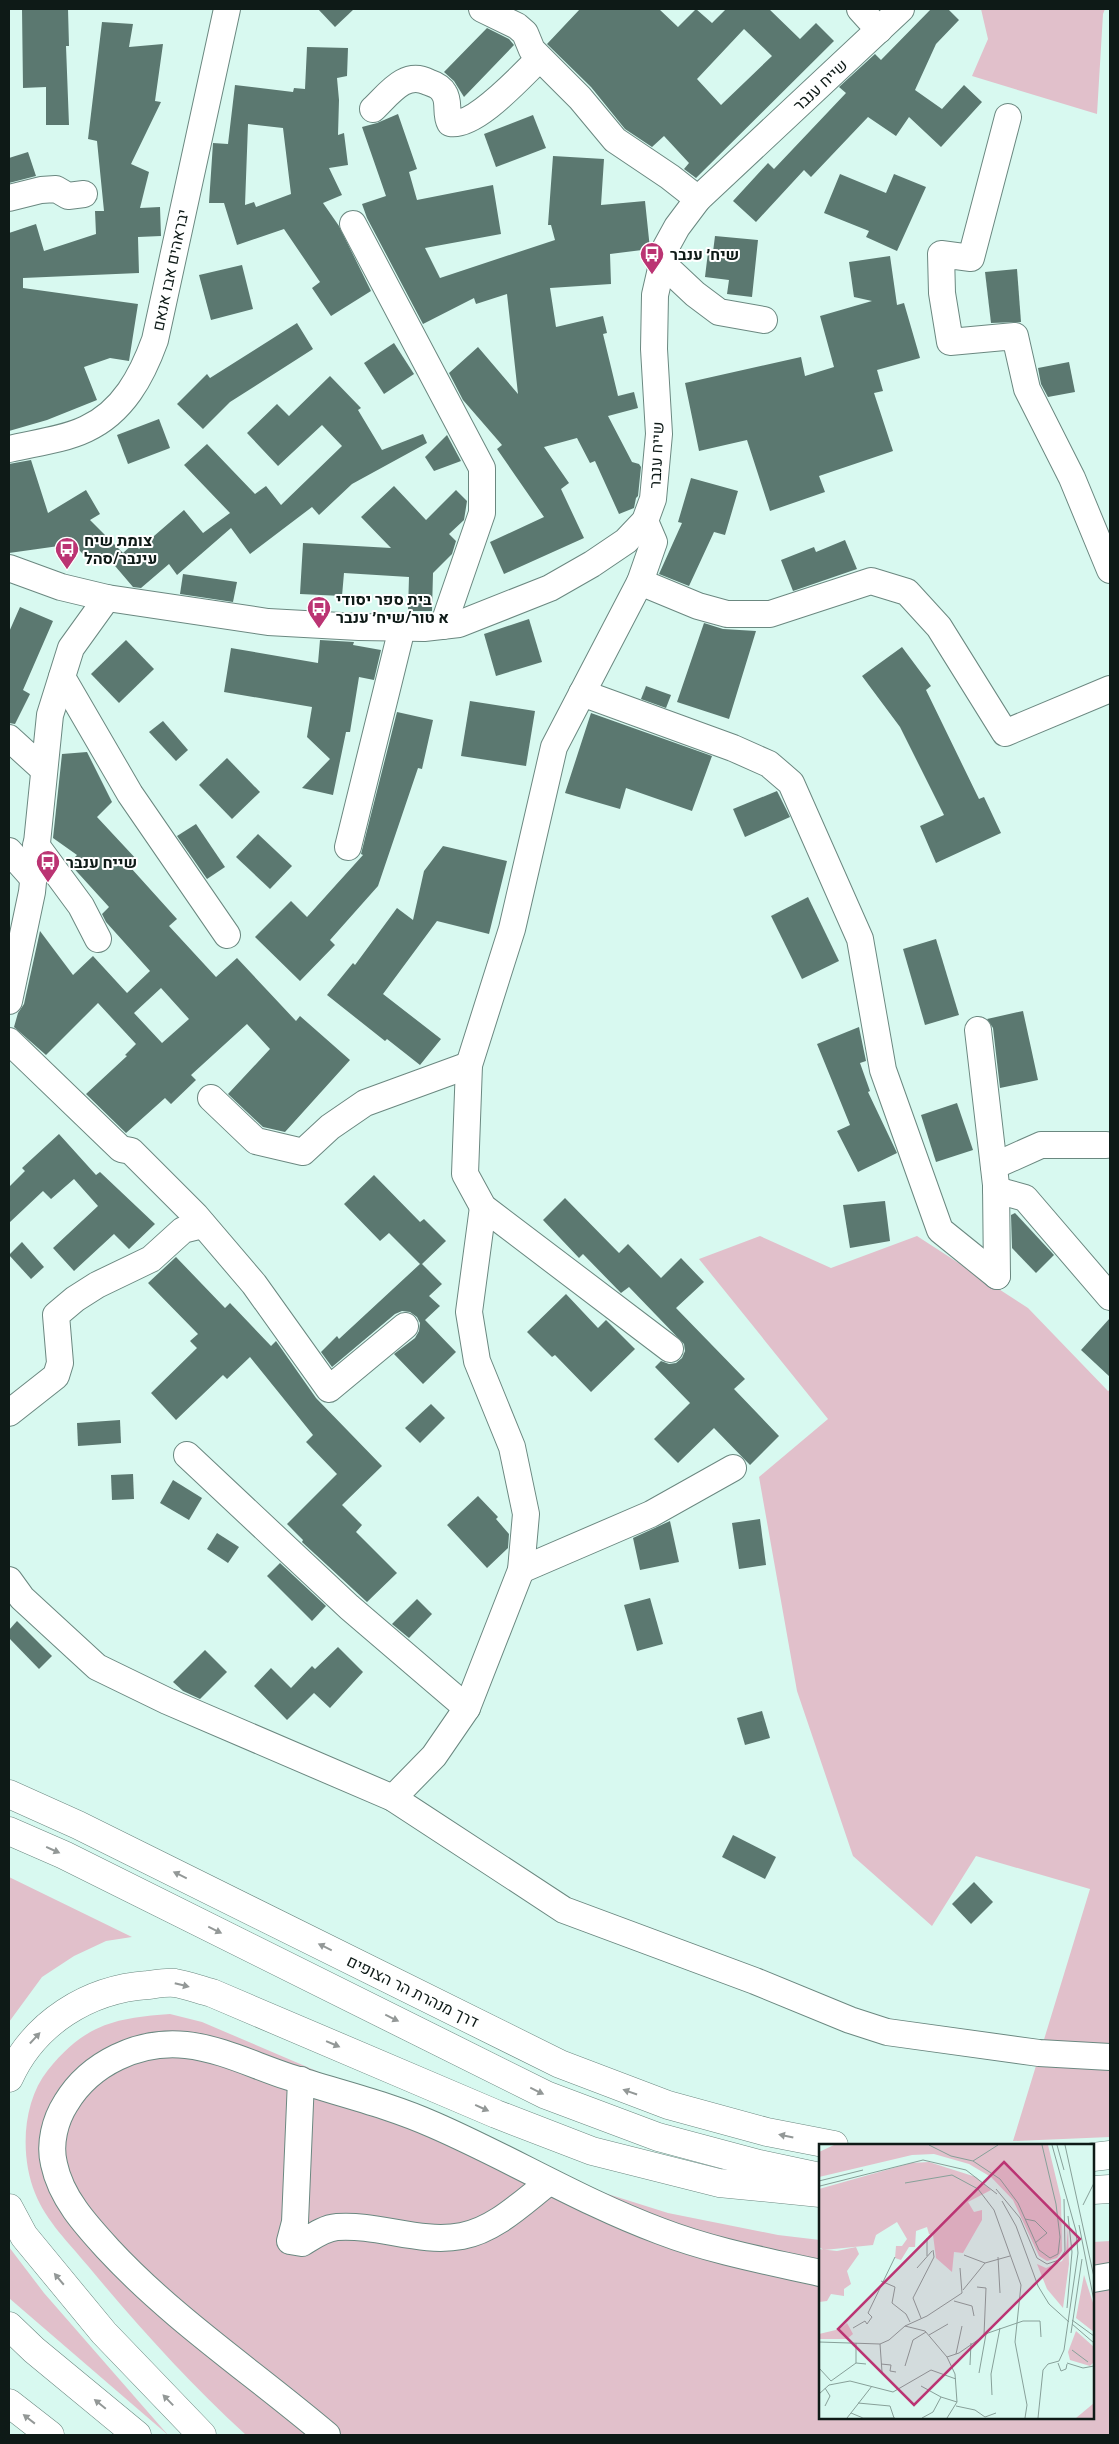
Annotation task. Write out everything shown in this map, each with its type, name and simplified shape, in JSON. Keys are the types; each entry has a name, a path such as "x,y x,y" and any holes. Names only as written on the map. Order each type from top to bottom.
{"main road":[{"name":"דרך מנהרת הר הצופים","path":"9,1794 78,1825 560,2064 668,2105 767,2132 829,2144"},
{"name":"דרך מנהרת הר הצופים","path":"9,1831 64,1855 546,2095 658,2137 759,2164 819,2177"},
{"path":"9,2078 17,2060 36,2036 88,1998 124,1987 173,1983 212,1993 496,2114 592,2151 719,2183 819,2193"},
{"path":"1094,2157 1110,2155"},
{"path":"1094,2190 1110,2189"},
{"path":"9,2208 24,2236 104,2333 202,2435"},
{"path":"9,2326 34,2350 137,2435"},
{"path":"9,2403 50,2435"}],"street":[{"name":"יבראהים אבו אנאם","path":"9,449 87,429 121,403 133,388 145,366 155,340 227,9"},
{"path":"482,9 517,26 525,33 532,50 580,98 614,140 670,176 698,199"},
{"path":"860,9 879,30"},
{"name":"שייח ענבר","path":"9,568 61,587 107,598 268,622 402,628 459,624 489,614 550,588 592,564 626,541 644,522 654,499 659,434 654,349 655,295 666,247 677,227 698,199 901,9"},
{"path":"373,109 399,84 411,78 424,79 436,85 444,93 447,103 446,116 450,123 464,123 479,113 540,59"},
{"path":"1008,117 971,258 941,254 942,293 950,342 1015,336 1028,389 1072,478 1110,570"},
{"path":"9,198 40,190 56,190 68,196 84,194"},
{"path":"352,224 482,468 482,513 443,626"},
{"path":"662,263 695,294 719,312 764,320"},
{"path":"644,522 654,542 640,582 554,747 512,929 469,1065 465,1174 483,1207 670,1349"},
{"path":"640,582 698,606 727,614 770,614 871,581 907,592 939,627 1005,733 1110,689"},
{"path":"9,1000 33,878 50,715 71,648 107,598"},
{"path":"348,847 402,628"},
{"path":"62,678 130,794 227,935"},
{"path":"582,693 733,748 769,764 791,783 860,939 883,1070 940,1230 997,1276 995,1178 978,1030"},
{"path":"9,738 44,769"},
{"path":"36,845 81,906 98,939"},
{"path":"9,850 33,878"},
{"path":"9,1041 121,1149 131,1151 203,1225 254,1284 329,1389 405,1326"},
{"path":"211,1098 256,1141 303,1152 330,1127 364,1103 469,1065"},
{"path":"995,1178 1040,1145 1106,1145"},
{"path":"995,1178 1025,1198 1110,1297"},
{"path":"393,1798 434,1756 467,1708 521,1570 526,1514 512,1447 477,1361 469,1312 483,1207"},
{"path":"9,1413 56,1376 60,1363 56,1315 75,1299 97,1285 152,1259 184,1230 203,1225"},
{"path":"188,1455 349,1607 467,1708"},
{"path":"521,1570 651,1514 733,1468"},
{"path":"9,1580 22,1598 97,1666 167,1701 393,1798 564,1910 755,1981 850,2020 888,2032 949,2042 1039,2053 1110,2057"},
{"path":"327,2435 290,2403 192,2328 129,2272 78,2214 63,2191 53,2163 54,2130 65,2104 84,2079 110,2060 141,2048 183,2044 219,2052 373,2102 434,2125 549,2182 658,2231 717,2250 819,2273"},
{"path":"301,2080 295,2222 290,2241 302,2243 319,2233 335,2227 358,2228 437,2239 464,2236 494,2224 549,2182"},
{"path":"1094,2279 1110,2276"}],"shaded area":[{"path":"981,9 1105,9 1103,14 1097,114 972,76 988,39"},
{"path":"760,1236 831,1268 917,1236 1028,1308 1108,1391 1110,1390 1110,2137 1013,2141 1090,1889 976,1856 932,1926 853,1856 797,1691 759,1477 828,1419 699,1259"},
{"path":"9,1877 132,1937 106,1941 74,1956 42,1977 9,2022"},
{"path":"170,2014 202,2022 595,2190 668,2213 778,2235 819,2240 819,2419 1094,2419 1094,2242 1110,2241 1110,2435 246,2435 204,2395 125,2310 45,2213 30,2178 27,2163 26,2130 33,2098 39,2083 48,2070 75,2042 88,2033 117,2021"},
{"path":"9,2247 44,2293 168,2435 9,2298"}],"building":[{"path":"22,9 68,9 69,46 66,46 69,125 46,125 46,87 23,88"},
{"path":"318,9 354,9 335,27"},
{"path":"580,9 659,9 678,27 696,9 712,23 726,9 769,9 800,39 816,23 834,41 696,178 684,169 689,163 664,136 652,147 625,129 591,87 547,44","holes":["744,29 772,56 721,105 697,79"]},
{"path":"931,9 948,9 959,20 936,44 915,90 942,109 964,85 982,102 941,147 909,117 896,136 868,117 811,177 804,170 756,222 733,201 768,163 774,169 846,93 839,87 875,54 881,60"},
{"path":"102,22 133,24 129,47 163,44 155,101 161,102 131,164 149,172 140,208 160,207 161,236 138,237 139,273 23,278 23,288 138,304 129,361 110,358 84,367 97,400 47,420 9,431 9,233 36,224 44,251 96,234 95,211 104,211 97,141 88,139"},
{"path":"487,28 509,39 514,45 464,97 454,81 444,72"},
{"path":"307,47 348,48 347,76 337,78 339,100 338,135 344,133 348,165 329,168 342,195 323,203 339,226 371,291 331,316 312,288 320,282 284,229 237,245 224,203 209,203 213,143 228,144 235,85 293,92 294,88 305,89","holes":["248,124 283,128 291,194 256,207 254,202 245,205"]},
{"path":"398,114 417,169 409,172 417,200 493,185 501,234 425,248 440,278 555,240 551,225 548,225 553,156 604,159 601,205 645,201 650,249 610,254 611,284 550,288 556,327 603,316 607,333 603,334 618,396 634,392 638,408 608,416 632,462 639,464 641,467 638,496 634,508 619,514 595,461 590,463 577,438 544,447 569,483 561,489 584,538 504,574 490,542 544,517 497,449 502,445 463,400 449,373 478,347 518,394 507,294 476,304 474,298 423,324 367,218 362,204 386,196 362,127"},
{"path":"533,115 546,148 496,167 484,134"},
{"path":"28,152 36,176 9,183 9,158"},
{"path":"840,174 886,193 894,174 926,187 897,251 866,237 869,231 824,213"},
{"path":"715,236 758,240 752,297 727,294 729,280 705,277 708,252 713,252"},
{"path":"890,256 897,305 904,303 920,358 877,370 883,391 874,393 893,451 819,476 825,492 770,511 747,440 699,451 685,383 801,357 805,376 834,367 820,316 872,301 854,297 849,262"},
{"path":"242,265 253,309 211,320 199,275"},
{"path":"1017,269 1021,322 991,323 985,272"},
{"path":"297,323 313,349 230,402 203,429 177,404 207,374 210,378"},
{"path":"394,343 414,374 384,394 364,363"},
{"path":"1069,362 1075,392 1048,397 1041,384 1038,368"},
{"path":"330,376 361,408 358,410 382,450 423,434 427,443 352,484 319,515 312,507 250,554 231,528 177,575 169,564 141,588 133,587 104,553 93,564 73,544 9,553 9,464 31,460 48,513 86,490 100,514 90,520 123,553 134,543 139,549 184,510 203,533 230,513 184,465 207,444 255,494 266,486 281,505 342,446 322,425 278,466 247,433 277,404 289,416"},
{"path":"159,419 170,448 128,464 117,435"},
{"path":"447,435 461,461 434,471 425,457"},
{"path":"691,478 738,491 725,535 714,532 689,586 659,574 682,523 678,522"},
{"path":"394,486 426,520 456,490 467,501 464,520 449,534 456,541 452,554 433,573 432,611 408,611 409,577 344,573 342,596 300,594 303,543 391,548 361,517"},
{"path":"845,540 857,569 793,591 781,560 814,547 816,552"},
{"path":"183,574 237,582 233,602 180,594"},
{"path":"20,607 53,621 23,690 30,694 15,724 9,723 9,632"},
{"path":"529,619 542,662 496,676 484,634"},
{"path":"704,623 723,629 756,631 729,719 677,702"},
{"path":"126,640 154,669 119,703 91,674"},
{"path":"320,640 354,642 353,645 381,650 374,680 359,677 350,732 346,732 333,795 302,788 330,759 307,737 312,707 224,692 231,648 318,663"},
{"path":"902,647 931,686 926,690 979,799 984,797 1001,833 936,863 920,826 944,815 900,727 862,676"},
{"path":"646,686 671,695 666,708 641,699"},
{"path":"470,701 535,711 526,766 461,756"},
{"path":"397,712 433,720 422,769 418,768 378,886 330,940 335,945 300,981 255,937 291,901 307,917 363,855 361,854"},
{"path":"591,713 712,756 692,811 626,788 620,809 565,793"},
{"path":"163,721 188,750 176,761 149,732"},
{"path":"87,752 112,802 97,817 138,861 131,868 177,919 169,926 216,977 237,958 296,1021 300,1016 350,1060 285,1132 263,1127 228,1094 270,1049 247,1024 191,1075 196,1080 171,1104 165,1098 126,1133 86,1094 127,1056 125,1055 136,1044 98,1003 46,1055 14,1027 18,1013 24,1004 40,931 73,975 93,956 127,993 150,971 106,922 102,914 109,907 69,863 77,855 53,838 62,754","holes":["161,988 189,1019 162,1043 134,1013"]},
{"path":"227,758 260,792 232,819 199,785"},
{"path":"777,791 790,817 745,837 733,809"},
{"path":"196,824 225,867 207,879 177,836"},
{"path":"258,834 292,866 270,889 236,857"},
{"path":"443,846 507,861 489,934 437,921 383,994 441,1039 420,1065 387,1039 385,1041 327,995 353,963 355,965 397,908 413,920 424,871"},
{"path":"808,897 839,961 802,979 771,916"},
{"path":"936,939 959,1015 925,1025 903,949"},
{"path":"1023,1011 1038,1080 1000,1088 993,1028 987,1019"},
{"path":"859,1027 866,1061 860,1063 870,1091 868,1092 897,1153 858,1172 837,1131 850,1125 817,1044"},
{"path":"957,1103 973,1150 936,1162 921,1115"},
{"path":"59,1134 96,1175 100,1172 155,1224 129,1249 114,1234 74,1271 53,1248 98,1206 74,1179 51,1199 43,1191 9,1223 9,1187 25,1171 22,1168"},
{"path":"374,1175 420,1222 424,1219 446,1241 422,1264 442,1284 429,1296 440,1306 425,1320 456,1352 423,1384 394,1354 415,1338 419,1331 420,1323 417,1317 410,1312 402,1311 395,1314 332,1367 321,1352 337,1336 339,1339 420,1264 389,1233 380,1241 344,1204"},
{"path":"565,1198 619,1253 628,1244 661,1278 681,1258 704,1282 676,1308 745,1379 734,1389 779,1436 750,1465 714,1428 678,1463 654,1439 690,1403 655,1367 661,1361 669,1364 676,1363 682,1358 685,1351 684,1344 629,1287 621,1293 583,1254 579,1258 543,1220"},
{"path":"885,1201 890,1241 850,1248 843,1205"},
{"path":"1015,1213 1054,1255 1036,1273 1012,1248 1011,1215"},
{"path":"22,1242 44,1267 31,1279 9,1255"},
{"path":"176,1257 225,1308 230,1303 271,1346 276,1341 316,1398 382,1466 342,1505 362,1525 356,1532 397,1573 367,1602 302,1542 303,1540 287,1524 337,1474 306,1442 313,1435 250,1357 227,1379 223,1375 176,1420 151,1393 197,1348 190,1341 198,1334 148,1283"},
{"path":"566,1294 598,1328 606,1320 635,1349 591,1392 555,1355 552,1357 527,1332"},
{"path":"1110,1318 1110,1377 1081,1350"},
{"path":"431,1404 445,1418 420,1443 405,1428"},
{"path":"120,1420 121,1443 78,1446 77,1423"},
{"path":"133,1474 134,1499 112,1500 111,1475"},
{"path":"173,1480 202,1498 189,1520 160,1503"},
{"path":"478,1496 498,1517 496,1519 509,1534 508,1548 487,1568 447,1525"},
{"path":"760,1519 766,1565 739,1569 732,1523"},
{"path":"670,1521 679,1562 640,1570 633,1538"},
{"path":"217,1533 239,1547 228,1563 207,1549"},
{"path":"280,1563 326,1606 312,1621 267,1576"},
{"path":"650,1598 663,1644 637,1651 624,1605"},
{"path":"417,1599 432,1614 409,1638 392,1624"},
{"path":"17,1621 52,1656 39,1669 9,1638 9,1630"},
{"path":"338,1647 363,1672 330,1708 314,1693 287,1720 254,1686 271,1668 291,1688 312,1666 315,1669"},
{"path":"205,1650 227,1672 200,1699 183,1691 173,1682"},
{"path":"762,1711 770,1738 745,1745 737,1718"},
{"path":"733,1835 776,1857 765,1879 722,1857"},
{"path":"974,1882 993,1902 971,1924 952,1904"}],"place":[{"name":"שיח׳ ענבר","path":"652,275"},
{"name":"צומת שיח עינבר/סהל","path":"67,570"},
{"name":"בית ספר יסודי א טור/שיח׳ ענבר","path":"319,629"},
{"name":"שייח ענבר","path":"48,883"}]}
